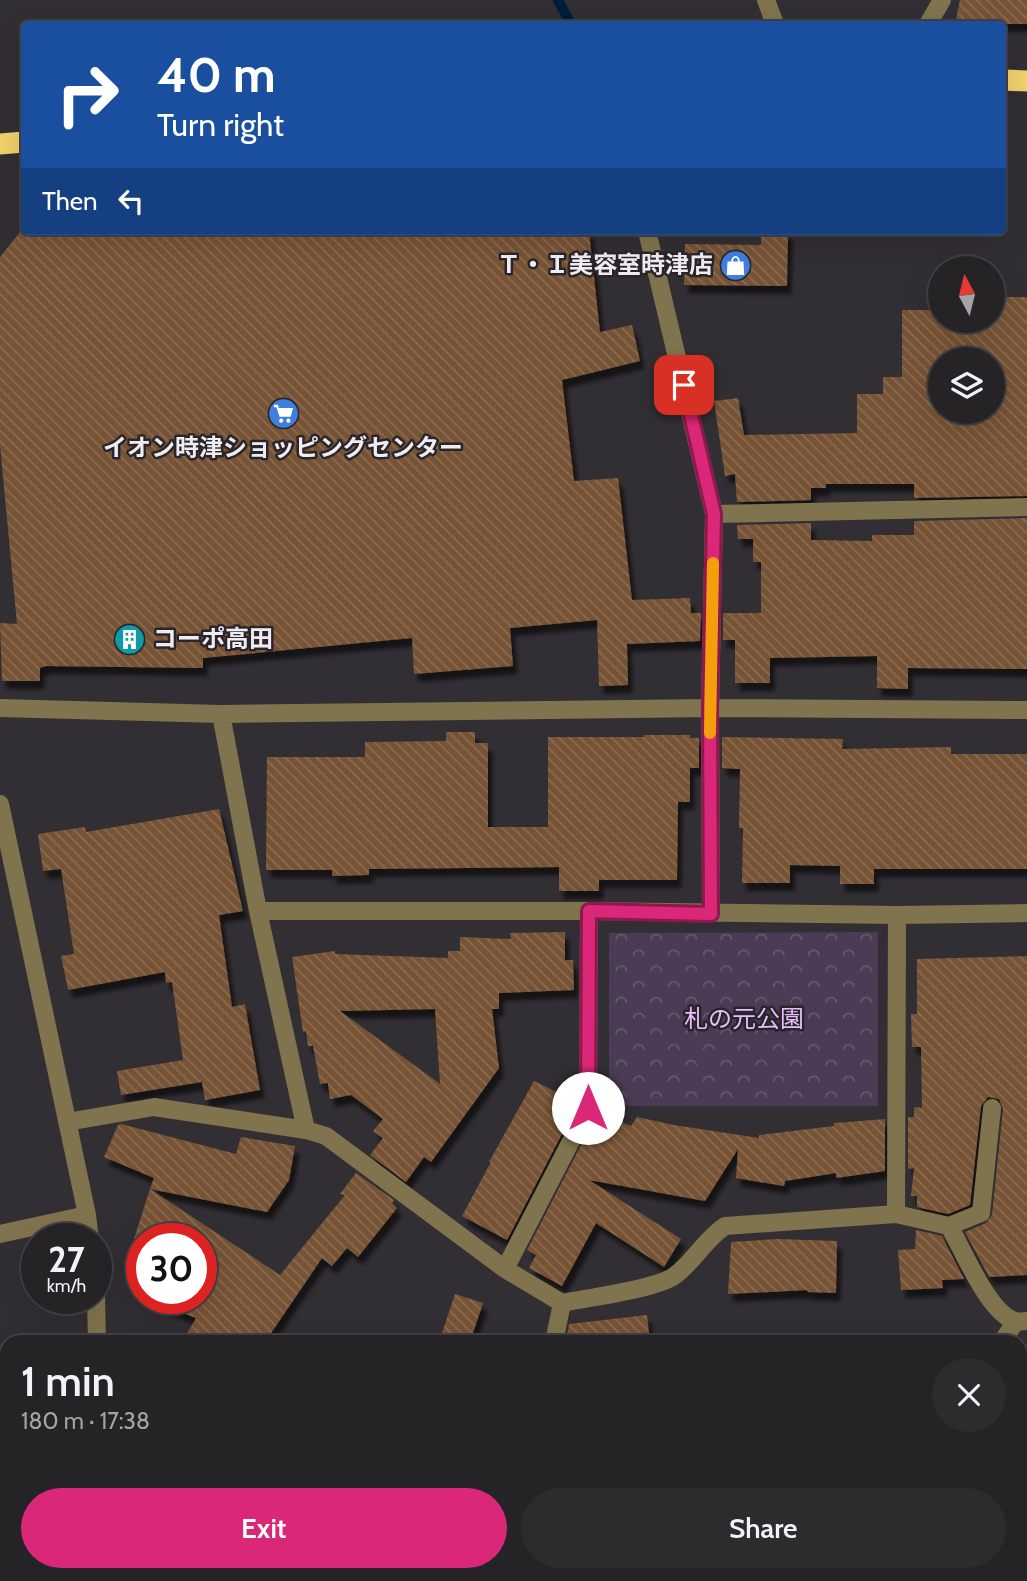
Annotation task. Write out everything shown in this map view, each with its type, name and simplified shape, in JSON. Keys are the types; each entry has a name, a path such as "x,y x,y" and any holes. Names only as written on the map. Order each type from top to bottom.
{"highway":[{"path":"1006,80 1027,81"},
{"path":"0,144 21,142"}],"street":[{"path":"766,0 774,21"},
{"path":"930,21 942,0"},
{"path":"649,235 714,514 710,708 711,914"},
{"path":"714,514 1027,508"},
{"path":"0,708 221,714 710,708 1027,710"},
{"path":"221,714 258,911 306,1130"},
{"path":"0,804 88,1223"},
{"path":"258,911 897,915 1027,913"},
{"path":"505,1269 588,1108 589,911"},
{"path":"896,1214 897,915"},
{"path":"67,1122 154,1107 306,1130 326,1136 505,1269 562,1303 657,1283 674,1276 725,1226 896,1214 949,1226 981,1213 992,1108"},
{"path":"0,1234 87,1215"},
{"path":"949,1226 998,1309 1022,1321 1009,1335"},
{"path":"555,1335 562,1303"},
{"path":"96,1314 97,1335"}],"green space":[{"name":"札の元公園","path":"878,932 878,1106 609,1106 609,933"}],"building":[{"path":"960,0 1027,0 1027,24 1006,24 1006,21 956,21"},
{"name":"イオン時津ショッピングセンター","path":"21,231 21,235 589,235 600,332 632,325 640,361 562,380 574,481 618,478 632,600 690,598 691,613 701,613 700,641 627,644 628,685 599,686 597,620 510,628 513,666 414,674 412,638 203,658 203,668 46,666 40,668 40,681 2,681 0,623 17,624 0,445 0,257"},
{"name":"Ｔ・Ｉ美容室時津店","path":"761,235 788,235 787,286 684,285 685,244 761,245"},
{"path":"1005,297 1027,297 1027,496 914,498 914,484 826,484 826,488 811,488 811,500 737,502 735,474 725,476 714,401 738,398 744,435 857,433 857,394 883,394 883,377 902,377 902,310 928,310 928,333 1005,333"},
{"path":"1027,518 1027,669 908,668 908,689 877,688 877,656 770,658 770,683 735,683 735,640 723,640 723,613 761,613 761,562 753,562 753,539 738,539 737,525 811,523 811,540 872,541 872,535 914,535 914,521"},
{"path":"446,732 475,732 475,743 488,743 488,827 548,827 548,737 690,735 690,738 699,738 699,768 690,768 690,802 678,802 677,880 599,880 599,891 559,891 559,867 369,869 369,875 332,876 332,870 266,870 267,757 365,757 365,742 446,741"},
{"path":"722,737 843,739 842,749 951,747 951,754 1027,754 1027,869 874,869 874,884 840,884 840,866 790,865 790,883 742,883 740,769 722,768"},
{"path":"219,809 243,911 219,915 232,1007 245,1004 260,1090 205,1100 202,1082 121,1095 117,1071 183,1060 172,982 166,983 165,972 68,990 61,956 74,954 61,869 43,871 38,834 85,827 86,832"},
{"path":"565,932 565,960 573,960 574,990 499,993 499,1009 492,1009 499,1068 431,1162 424,1157 406,1182 370,1155 383,1138 373,1131 383,1119 351,1095 330,1099 328,1083 320,1084 313,1046 308,1046 306,1031 303,1032 292,957 335,951 335,954 448,958 448,951 460,951 460,937 511,939 510,933","holes":["435,1009 440,1084 340,1011"]},
{"path":"1027,956 1027,1275 989,1277 965,1232 986,1223 992,1215 1003,1109 999,1099 988,1097 981,1106 970,1205 948,1214 917,1207 917,1196 911,1196 914,1168 908,1169 908,1117 914,1117 914,1107 922,1108 921,1047 912,1047 911,1014 917,1014 917,959"},
{"path":"534,1081 577,1102 577,1105 507,1240 462,1216"},
{"path":"598,1112 631,1126 637,1117 759,1138 759,1135 834,1126 834,1123 885,1119 885,1171 836,1178 836,1173 785,1181 784,1186 736,1178 738,1149 705,1201 589,1180 681,1239 664,1267 596,1223 562,1286 529,1268 536,1255 527,1250"},
{"path":"118,1125 236,1154 241,1137 295,1146 289,1180 267,1212 150,1189 154,1178 104,1157"},
{"path":"356,1173 394,1200 392,1203 397,1208 358,1257 347,1248 332,1266 322,1258 270,1335 186,1335 196,1318 185,1314 217,1314 217,1233 280,1275 345,1195 340,1194"},
{"path":"150,1189 201,1223 139,1223"},
{"path":"916,1230 942,1236 964,1279 942,1280 943,1288 901,1290 898,1250 915,1249"},
{"path":"778,1239 837,1241 836,1293 807,1290 728,1294 731,1242"},
{"path":"455,1294 483,1303 472,1335 441,1335"},
{"path":"647,1315 649,1335 567,1335 569,1324"}],"waterway":[{"path":"558,0 569,21"}],"slow traffic":[{"path":"710,733 713,563"}],"place":[{"name":"Ｔ・Ｉ美容室時津店","path":"736,265"},
{"name":"イオン時津ショッピングセンター","path":"283,414"},
{"name":"コーポ高田","path":"130,639"}],"route":[{"path":"588,1108 589,911 711,914 710,708 714,514 684,385"}]}
